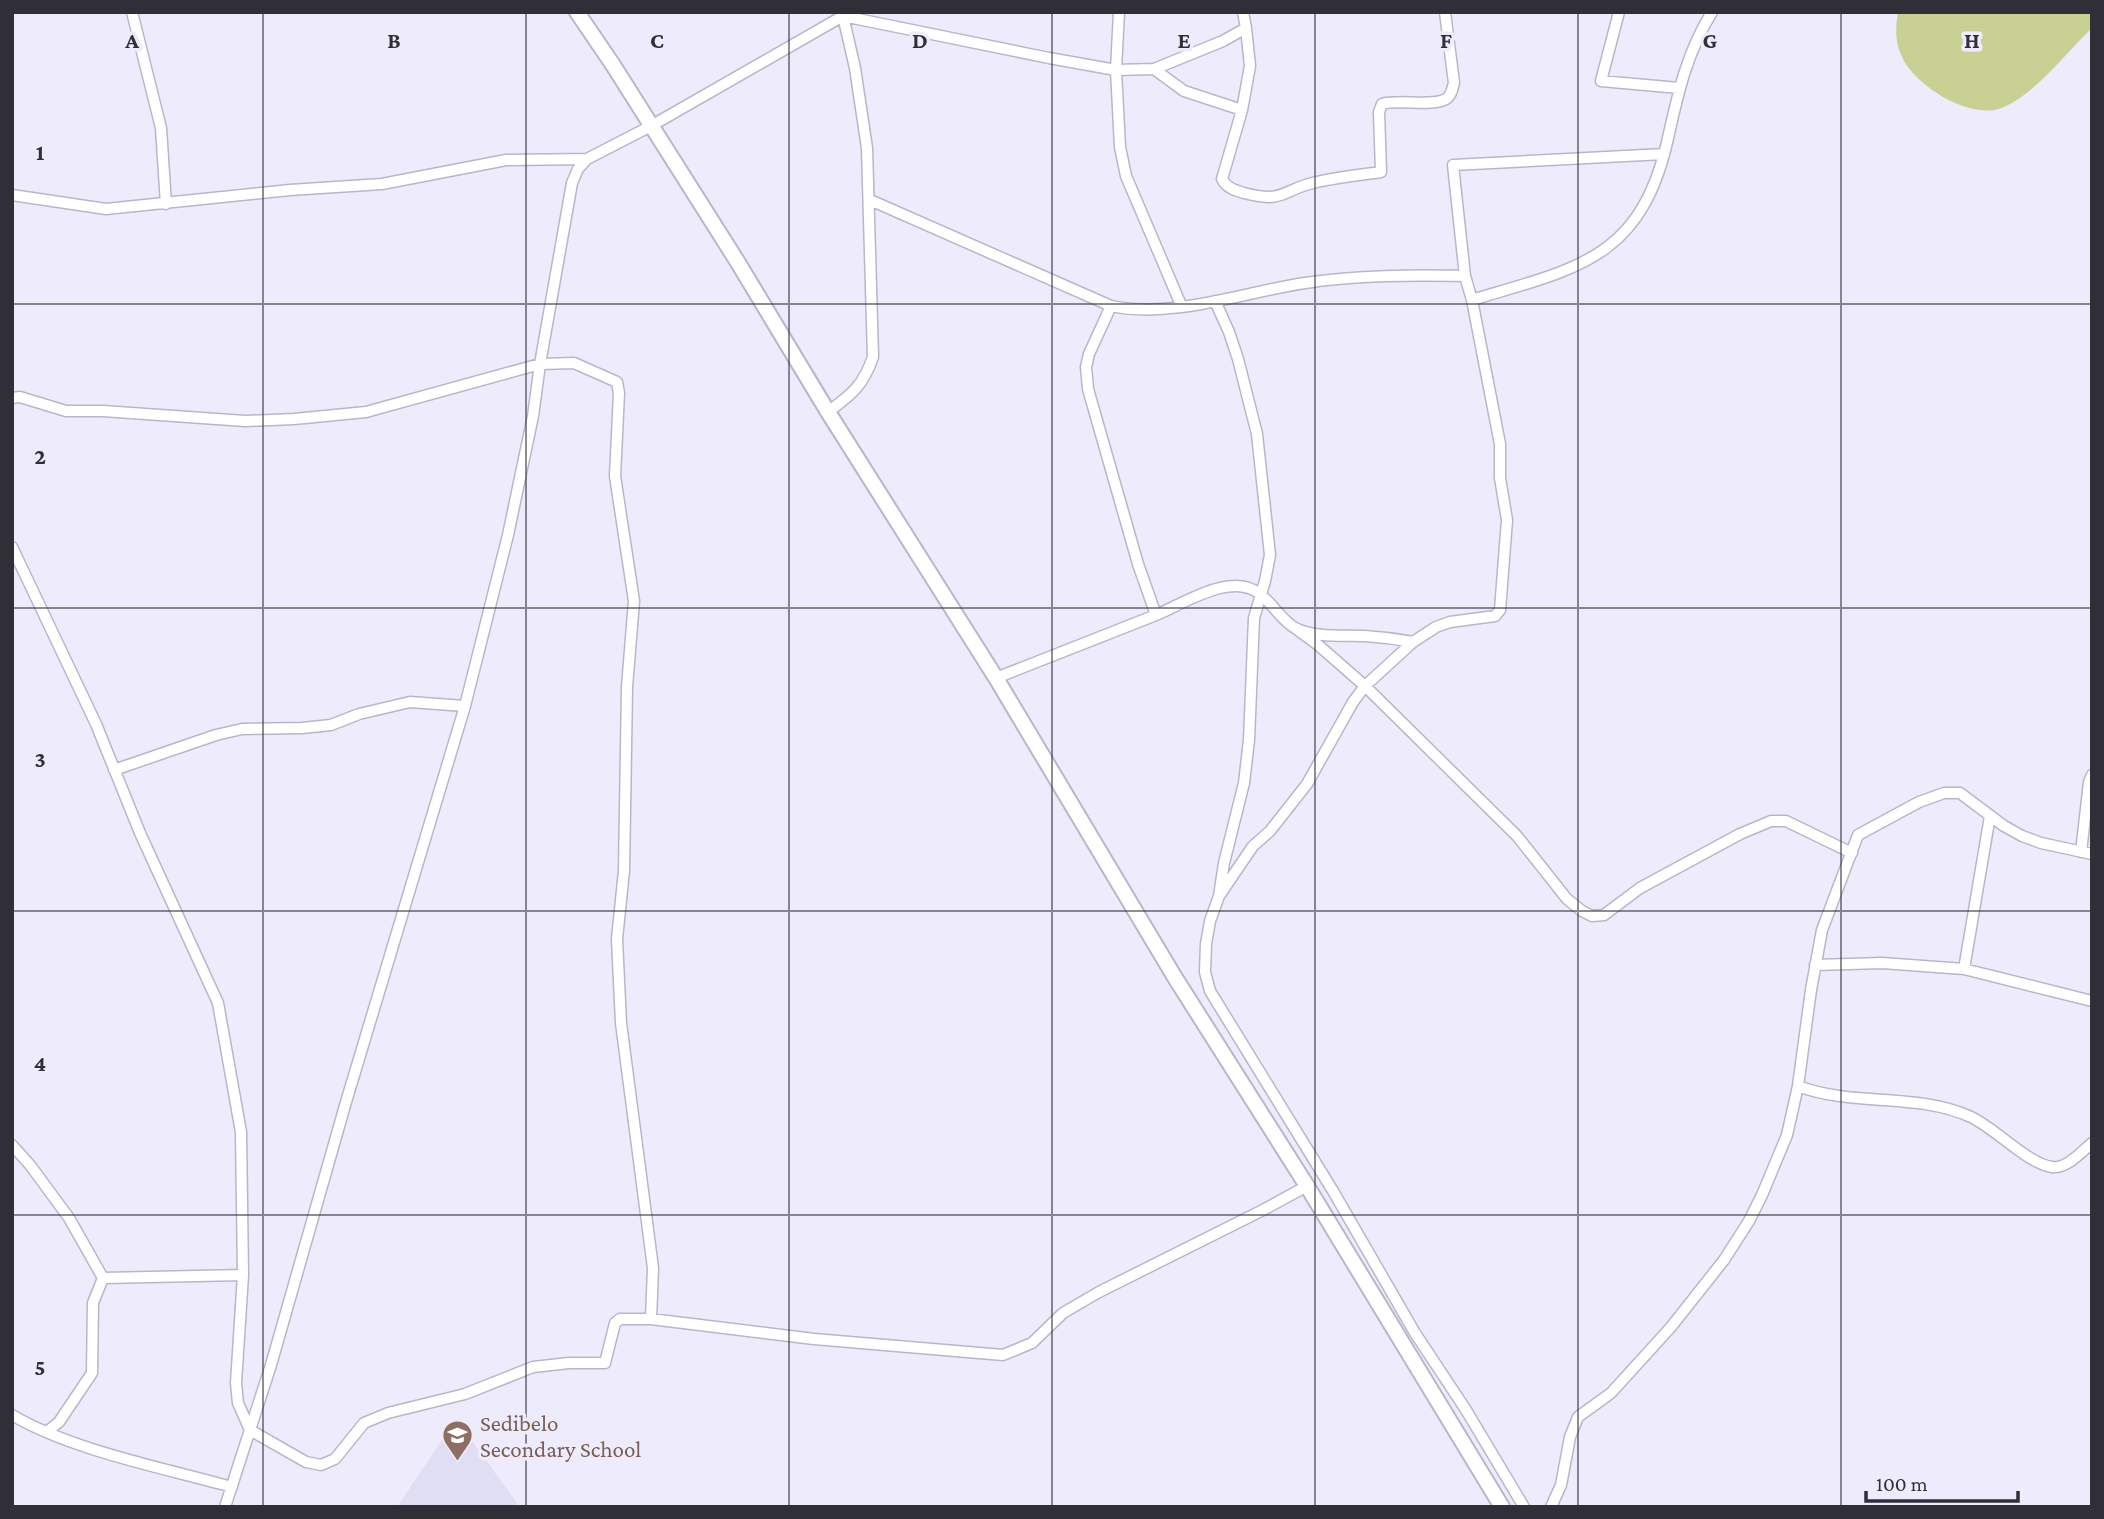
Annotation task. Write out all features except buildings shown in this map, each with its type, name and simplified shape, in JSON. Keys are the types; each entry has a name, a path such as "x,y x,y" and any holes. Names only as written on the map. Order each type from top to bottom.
{"main road":[{"path":"577,12 737,261 828,412 996,678 1174,976 1307,1186 1502,1507"}],"street":[{"path":"131,12 161,128 166,204"},
{"path":"1119,12 1116,70 1120,147 1126,176 1181,305"},
{"path":"1244,12 1250,56 1242,110 1222,179 1225,185 1232,189 1272,198 1284,196 1314,182 1381,172 1379,112 1382,104 1445,100 1451,94 1454,83 1445,12"},
{"path":"1619,12 1601,81 1679,88"},
{"path":"1472,300 1541,279 1595,257 1612,245 1630,226 1653,189 1679,88 1696,38 1712,12"},
{"path":"828,412 855,391 866,378 873,357 870,200 863,119 843,16"},
{"path":"225,1507 271,1365 346,1102 465,706 508,535 533,416 572,183 578,169 587,159 651,126 843,16 1116,70 1154,69 1223,41 1246,28"},
{"path":"1154,69 1184,92 1242,110"},
{"path":"1219,896 1254,846 1270,831 1307,785 1353,702 1365,687 1413,642 1450,622 1495,616 1500,610 1507,520 1500,478 1500,444 1465,276 1453,165 1664,154"},
{"path":"12,195 106,209 290,190 382,184 506,160 587,159"},
{"path":"870,200 1111,306 1129,310 1150,310 1214,301 1308,282 1384,276 1465,276"},
{"path":"1214,301 1238,359 1257,433 1270,555 1254,618 1250,740 1244,783 1224,863 1219,896 1210,921 1205,972 1210,991 1333,1191 1415,1333 1472,1420 1524,1507"},
{"path":"1111,306 1089,354 1086,367 1088,389 1138,564 1156,615"},
{"path":"12,398 20,397 66,411 103,411 244,422 366,412 540,364 574,363 617,382 619,393 615,476 634,601 627,687 624,871 617,939 622,1036 653,1268 651,1319"},
{"path":"12,547 96,724 141,834 219,1003 241,1132 243,1275 236,1383 238,1403 250,1430 306,1462 321,1465 335,1459 364,1423 388,1413 464,1394 533,1367 605,1363 615,1323 620,1318 651,1319 814,1339 1003,1355 1032,1343 1063,1313 1099,1292 1307,1186"},
{"path":"996,678 1230,585 1245,584 1261,594 1295,628 1365,687 1517,836 1567,899 1592,916 1604,915 1640,888 1740,834 1771,821 1786,821 1852,853"},
{"path":"1295,628 1312,633 1381,637 1413,642"},
{"path":"114,770 216,735 242,729 331,725 359,714 410,702 465,706"},
{"path":"1551,1507 1561,1485 1570,1437 1577,1418 1611,1393 1633,1371 1724,1260 1749,1221 1777,1161 1787,1135 1798,1086 1822,930 1858,835 1919,802 1944,793 1960,793 2013,831 2041,843 2086,853 2089,782 2092,775"},
{"path":"1964,970 1990,816"},
{"path":"1815,965 1882,963 1964,970 2092,1001"},
{"path":"1798,1086 1820,1094 1933,1105 1970,1116 2000,1134 2037,1163 2048,1167 2067,1163 2092,1143"},
{"path":"12,1145 69,1219 103,1278"},
{"path":"103,1278 243,1275"},
{"path":"48,1431 59,1422 92,1373 93,1303 103,1278"},
{"path":"12,1415 32,1427 83,1446 232,1487"}],"shaded area":[{"name":"Sedibelo Secondary School","path":"456,1419 520,1507 397,1507"}],"green space":[{"path":"1898,12 2092,12 2092,28 2039,82 2016,101 1991,110 1977,110 1947,99 1910,70 1897,42"}],"place":[{"name":"Sedibelo Secondary School","path":"457,1463"}]}
